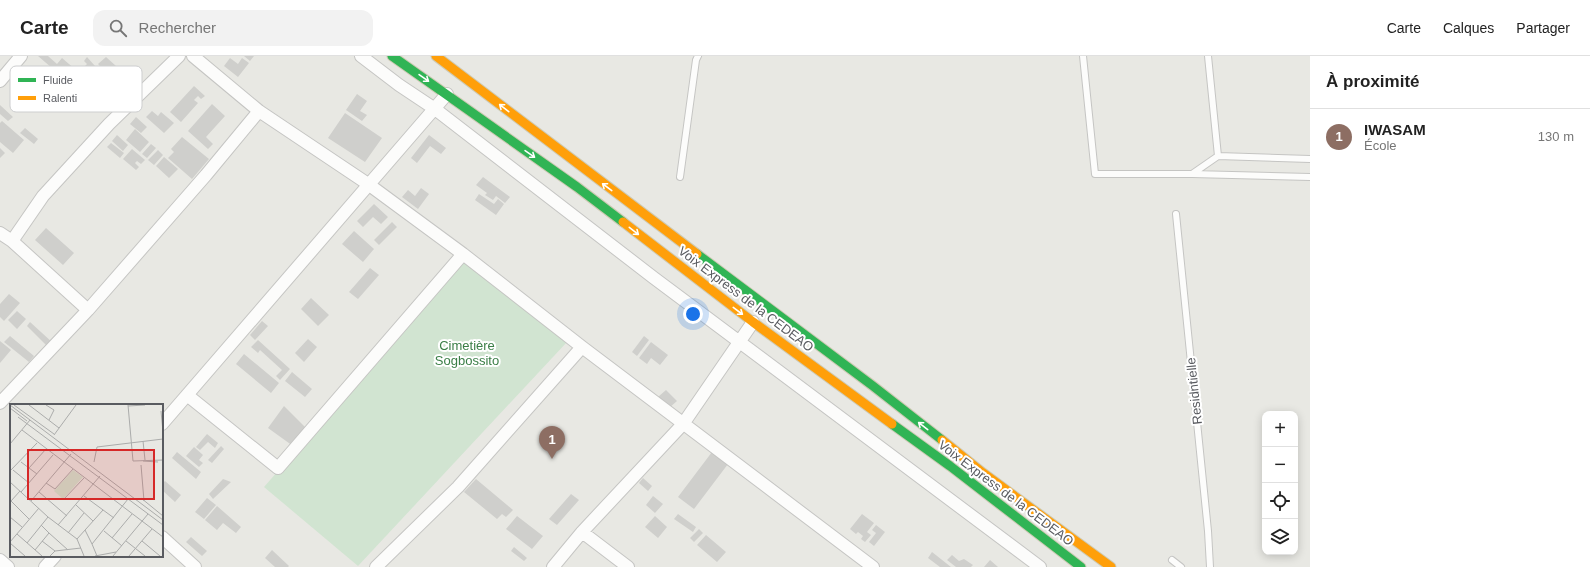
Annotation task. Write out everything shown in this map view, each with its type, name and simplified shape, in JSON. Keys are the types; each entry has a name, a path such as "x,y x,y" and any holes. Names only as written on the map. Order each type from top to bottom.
{"main road":[{"name":"Voix Express de la CEDEAO","path":"392,56 577,187 678,252 753,322 950,466 1082,567"},
{"path":"436,56 515,117 678,252 873,386 983,473 1111,567"}],"street":[{"path":"13,66 21,56"},
{"path":"142,91 178,56"},
{"path":"193,56 258,111 368,184 463,254 582,347 873,567"},
{"path":"361,56 399,85 435,109 654,278 1040,567"},
{"path":"0,82 10,70"},
{"path":"163,423 447,94"},
{"path":"1,399 88,310 206,175 258,111"},
{"path":"12,241 48,191 121,112"},
{"path":"0,233 12,241 88,310"},
{"path":"187,395 278,468 463,254"},
{"path":"553,567 582,532 683,424 753,322"},
{"path":"376,567 458,487 582,347"},
{"path":"582,532 628,567"},
{"path":"163,538 195,567"},
{"path":"45,567 53,557"},
{"path":"0,560 8,567"}],"lane":[{"path":"680,177 696,60 698,56"},
{"path":"1083,56 1095,174 1192,174 1310,177"},
{"path":"1208,56 1218,156"},
{"path":"1192,174 1218,156 1310,159"},
{"name":"Residntielle","path":"1176,214 1208,531 1210,567"},
{"path":"1172,560 1181,567"}],"green space":[{"name":"Cimetière Sogbossito","path":"462,260 567,342 358,566 264,487"}],"building":[{"path":"38,56 48,56 57,64 62,58 71,66 50,66"},
{"path":"244,56 254,56 250,61"},
{"path":"87,57 95,66 85,66 87,64 84,61"},
{"path":"106,57 116,66 100,66 98,64"},
{"path":"230,58 238,64 242,58 249,63 238,77 224,66"},
{"path":"194,86 205,96 201,99 198,96 194,100 198,103 181,122 170,112"},
{"path":"357,94 367,101 360,111 367,115 362,121 346,110"},
{"path":"212,104 225,116 206,137 213,144 208,149 188,131"},
{"path":"0,105 13,117 8,121 0,114"},
{"path":"152,111 158,116 161,112 174,123 164,133 146,117"},
{"path":"345,113 382,138 365,162 328,138"},
{"path":"136,117 147,127 141,133 130,124"},
{"path":"2,121 24,140 13,153 0,142 0,123"},
{"path":"25,128 38,139 34,144 20,133"},
{"path":"135,129 149,142 140,152 126,140"},
{"path":"117,135 128,145 123,151 112,141"},
{"path":"429,135 446,148 441,154 430,146 417,163 411,158"},
{"path":"182,137 209,159 192,179 168,158 174,152 171,149"},
{"path":"111,143 124,153 120,158 107,147"},
{"path":"151,144 156,148 147,158 142,154"},
{"path":"0,148 5,153 0,158"},
{"path":"132,149 145,160 141,164 137,161 135,163 139,167 136,170 123,159"},
{"path":"158,150 163,155 154,165 148,160"},
{"path":"164,157 178,169 169,178 156,166"},
{"path":"483,177 510,197 505,203 496,196 493,200 485,195 487,193 476,185"},
{"path":"421,188 429,194 418,209 402,197 408,190 415,196"},
{"path":"479,194 494,204 498,199 504,204 496,215 475,200"},
{"path":"374,204 388,217 381,224 373,217 363,227 357,221"},
{"path":"392,222 397,227 379,245 374,240"},
{"path":"46,228 74,253 63,265 35,240"},
{"path":"354,231 374,249 363,262 342,244"},
{"path":"370,268 379,275 358,299 349,292"},
{"path":"9,294 20,303 4,321 0,317 0,304"},
{"path":"311,298 329,315 318,326 301,309"},
{"path":"17,311 26,319 17,329 8,320"},
{"path":"262,321 268,326 255,340 250,335"},
{"path":"30,322 53,343 49,348 27,326"},
{"path":"10,336 34,356 29,362 4,342"},
{"path":"644,336 649,340 637,356 632,352"},
{"path":"308,339 317,347 304,362 295,353"},
{"path":"258,340 290,369 280,380 276,376 282,370 260,350 258,353 251,347"},
{"path":"0,341 11,350 0,363"},
{"path":"651,342 668,355 660,365 651,358 647,364 639,358"},
{"path":"244,354 279,383 271,393 236,364"},
{"path":"292,372 312,389 305,397 285,381"},
{"path":"666,390 677,401 669,408 658,397"},
{"path":"284,406 307,429 293,446 268,428"},
{"path":"207,434 218,443 215,448 208,442 200,450 196,447"},
{"path":"221,446 224,449 212,463 208,460"},
{"path":"194,447 203,455 199,460 203,463 199,467 186,456"},
{"path":"177,452 201,472 196,479 172,458"},
{"path":"712,452 728,464 694,509 678,497"},
{"path":"643,478 652,486 648,491 639,483"},
{"path":"223,479 231,482 213,499 209,494"},
{"path":"476,479 513,510 506,517 502,514 497,519 464,492"},
{"path":"165,481 181,495 175,502 163,491 163,483"},
{"path":"571,494 579,500 557,525 549,519"},
{"path":"653,496 663,504 655,513 646,505"},
{"path":"207,498 216,505 204,519 195,512"},
{"path":"217,506 241,527 236,533 223,523 217,530 205,520"},
{"path":"678,514 696,527 693,532 674,519"},
{"path":"862,514 874,523 867,532 871,535 865,542 861,539 863,536 858,532 856,534 850,529"},
{"path":"517,516 543,536 532,549 506,529"},
{"path":"655,516 667,527 658,538 645,527"},
{"path":"876,525 885,532 874,546 869,542 876,533 872,530"},
{"path":"699,529 703,533 694,542 690,538"},
{"path":"706,535 726,552 717,562 697,545"},
{"path":"191,537 207,551 202,556 186,542"},
{"path":"514,547 527,558 524,561 511,551"},
{"path":"272,550 289,566 288,567 275,567 265,558"},
{"path":"932,552 951,567 940,567 928,558"},
{"path":"952,555 959,561 964,559 973,565 971,567 956,567 947,560"},
{"path":"990,560 998,567 984,567"}],"traffic: fast":[{"path":"392,56 577,187 623,222"},
{"path":"697,254 873,386 942,440"},
{"path":"892,424 950,466 1081,567"}],"traffic: slow":[{"path":"436,56 697,254"},
{"path":"623,222 753,322 892,424"},
{"path":"942,440 983,473 1111,567"}],"place":[{"name":"IWASAM","path":"552,459"}]}
